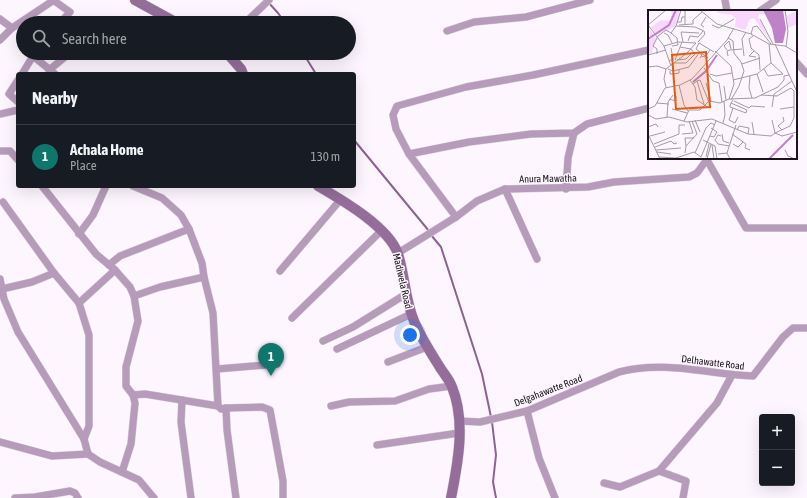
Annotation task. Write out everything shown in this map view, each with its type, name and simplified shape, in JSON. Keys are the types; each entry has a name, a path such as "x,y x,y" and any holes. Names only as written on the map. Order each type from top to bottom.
{"main road":[{"path":"135,0 164,16"},
{"path":"233,60 242,72"},
{"name":"Madiwela Road","path":"321,188 341,200 382,230 398,253 411,314 419,333 452,386 457,405 459,433 456,474 451,498"}],"street":[{"path":"30,16 53,0 70,12 66,16"},
{"path":"252,16 269,0"},
{"path":"447,31 474,22 526,17 590,0"},
{"path":"725,0 727,10"},
{"path":"761,10 776,0"},
{"path":"0,19 12,28"},
{"path":"0,40 16,25"},
{"path":"456,217 409,154 396,129 393,114 398,106 466,87 533,75 648,50"},
{"path":"23,72 31,60"},
{"path":"38,60 52,72 63,60"},
{"path":"797,63 807,74"},
{"path":"16,83 9,94 16,100"},
{"path":"409,154 469,142 531,134 574,133 588,124 648,108"},
{"path":"0,114 16,110"},
{"path":"566,188 568,158 574,133"},
{"path":"0,151 10,152 16,158"},
{"path":"707,159 746,228 807,228"},
{"name":"Anura Mawatha","path":"398,253 456,217 477,201 505,189 588,187 614,182 689,176 697,173 707,159"},
{"path":"44,188 96,254 130,287 134,296 138,321 126,367 126,386 133,395 135,403 131,444 122,472"},
{"path":"79,234 93,215 105,188"},
{"path":"138,188 162,198 181,215 189,228 202,263 213,313 218,406"},
{"path":"505,189 537,259"},
{"path":"280,271 341,200"},
{"path":"4,202 54,273 79,303 90,335 89,426 84,439"},
{"path":"79,303 112,268 120,256 189,228"},
{"path":"292,318 382,230"},
{"path":"2,289 32,282 54,273"},
{"path":"134,296 160,287 204,277"},
{"path":"0,279 2,299 18,332 84,439 88,454"},
{"path":"323,341 353,327 406,294"},
{"path":"336,349 411,314"},
{"name":"Delhawatte Road","path":"619,372 631,368 680,367 732,375 753,376 793,328 807,328"},
{"path":"388,362 427,347"},
{"path":"217,369 277,364"},
{"name":"Delgahawatte Road","path":"459,421 480,422 527,411 619,372"},
{"path":"604,483 620,486 660,471 717,403 732,375"},
{"path":"332,406 348,402 395,401 429,389 452,386"},
{"path":"133,395 145,394 218,406 221,409 262,407 270,410 283,481 283,498"},
{"path":"182,400 181,422 191,498"},
{"path":"226,408 227,430 236,498"},
{"path":"527,411 540,458 555,498"},
{"path":"0,433 1,442 52,456 88,454 100,462 139,480 154,498"},
{"path":"377,445 459,433"},
{"path":"660,471 686,481 683,498"},
{"path":"15,498 35,497 70,491 75,493 78,498"}],"waterway":[{"path":"268,2 280,16"},
{"path":"307,60 315,72"},
{"path":"356,142 429,231"},
{"path":"431,235 441,247 482,374 491,417"},
{"path":"492,422 496,455 493,482 496,498"}],"place":[{"name":"Achala Home","path":"271,376"}]}
